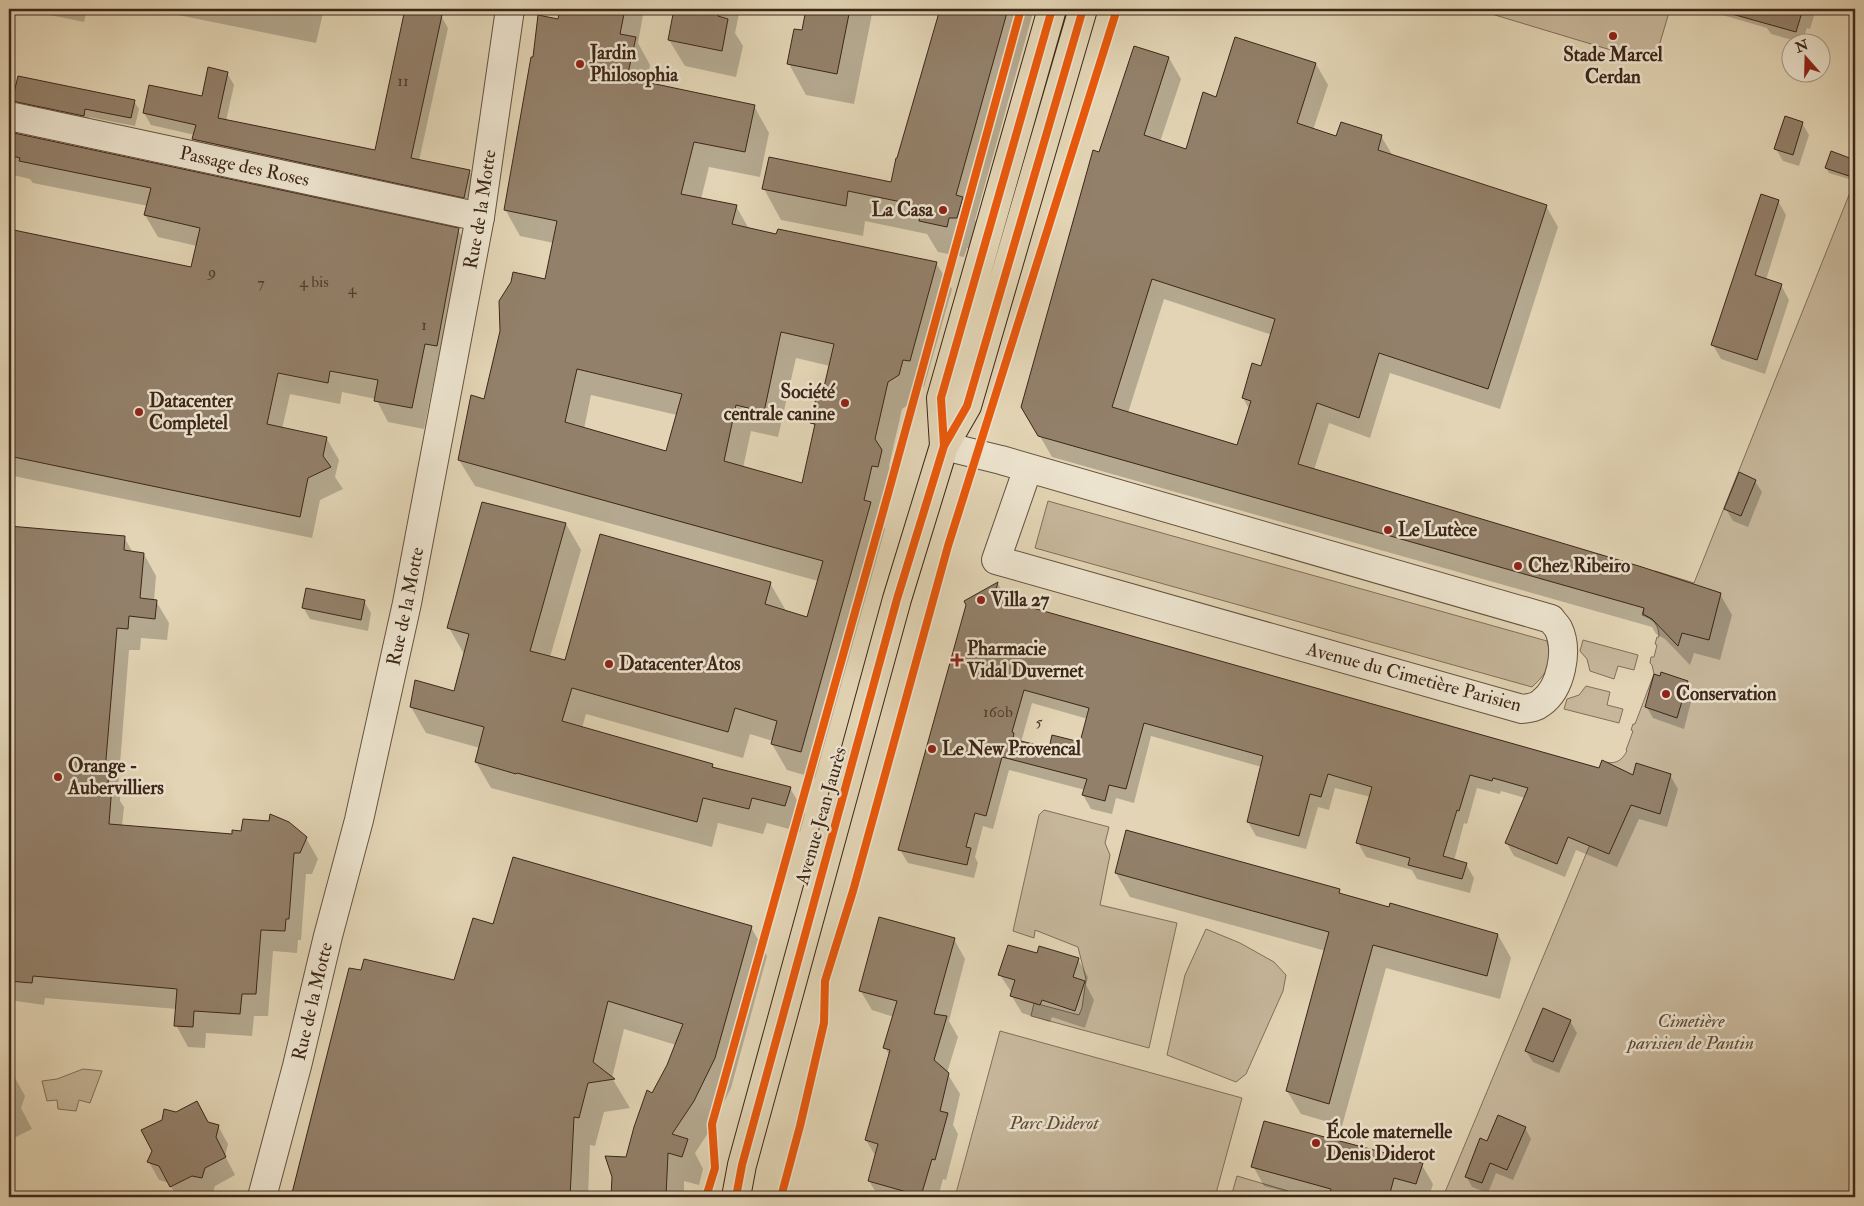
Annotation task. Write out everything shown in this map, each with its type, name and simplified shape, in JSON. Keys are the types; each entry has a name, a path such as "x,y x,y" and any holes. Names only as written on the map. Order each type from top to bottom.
{"main road":[{"name":"Avenue Jean Jaurès","path":"944,446 941,398 1052,9"},
{"name":"Avenue Jean Jaurès","path":"736,1197 742,1165 897,599 944,446 967,406 1084,9"}],"street":[{"name":"Rue de la Motte","path":"262,1197 297,1066 358,820 398,641 480,217 510,9"},
{"name":"Passage des Roses","path":"9,116 480,217"},
{"name":"Avenue du Cimetière Parisien","path":"944,446 1000,460 1028,468 1551,619 1558,628 1563,651 1557,680 1552,692 1542,702 1533,708 1522,709 996,560 1028,468"}],"green space":[{"name":"Stade Marcel Cerdan","path":"1475,9 1670,9 1654,63"},
{"name":"Cimetière parisien de Pantin","path":"1855,180 1855,1197 1443,1197 1604,811 1599,780 1602,761 1617,762 1627,751 1633,731 1631,730 1633,724 1635,724 1654,674 1650,663 1651,657 1654,657 1657,645 1655,644 1657,637 1659,637 1659,632 1655,623 1642,615 1655,571 1694,583"},
{"path":"1048,501 1547,641 1549,649 1548,667 1542,677 1532,687 1035,548"},
{"path":"1583,640 1638,655 1634,670 1618,666 1614,679 1590,671 1587,659 1580,651"},
{"path":"1586,686 1610,692 1607,705 1623,709 1619,723 1564,709 1567,699 1579,695"},
{"path":"1044,810 1109,827 1105,843 1110,855 1100,905 1177,923 1149,1048 1031,1016 1034,1003 1079,1015 1082,1008 1086,979 1078,947 1035,930 1034,938 1013,931 1039,815"},
{"path":"1206,929 1240,943 1274,962 1286,975 1283,991 1246,1074 1236,1082 1167,1055 1185,975"},
{"name":"Parc Diderot","path":"1000,1031 1242,1098 1215,1197 955,1197"},
{"path":"83,1069 102,1071 90,1103 79,1100 76,1111 58,1109 57,1100 47,1101 42,1081 57,1079"},
{"path":"1237,1176 1305,1196 1305,1197 1231,1197"}],"building":[{"path":"405,9 442,15 411,158 470,170 464,198 192,139 196,125 143,113 149,85 202,96 208,67 228,72 218,118 375,150"},
{"path":"560,9 625,9 620,34 636,37 627,78 755,105 745,152 694,142 681,194 737,205 732,224 776,234 778,229 937,262 910,361 903,360 899,375 888,382 875,439 882,450 878,467 872,466 864,500 871,502 801,752 771,744 777,721 735,708 728,732 572,688 562,721 713,764 712,767 791,787 785,806 752,798 749,809 703,798 697,822 475,762 484,727 410,707 415,680 454,691 469,634 447,628 482,502 566,523 530,651 565,660 600,534 771,582 765,604 807,617 823,561 458,460 471,395 484,399 500,331 499,301 511,282 513,272 545,279 557,221 504,210 531,57 533,57 538,15 558,19","holes":["781,332 834,344 824,387 819,386 810,423 815,424 802,483 724,461 736,405 764,412","577,369 682,394 666,451 565,422"]},
{"name":"Jardin Philosophia","path":"674,9 720,9 718,16 728,19 722,51 668,40"},
{"path":"806,9 850,9 837,74 787,64 794,29 802,30"},
{"path":"940,9 1008,9 956,195 963,197 957,218 949,218 947,227 919,221 921,206 848,191 846,206 762,189 769,157 891,182 896,158"},
{"path":"1732,9 1803,9 1796,32 1732,14"},
{"path":"1235,37 1316,63 1297,123 1336,136 1341,122 1382,135 1378,150 1547,205 1488,389 1379,353 1359,418 1317,403 1298,464 1642,567 1721,593 1709,640 1682,633 1678,646 1652,619 1643,614 1644,608 1038,436 1021,407 1093,150 1099,152 1134,46 1169,57 1144,135 1186,149 1203,92 1216,97","holes":["1152,279 1275,319 1261,366 1252,363 1242,398 1251,401 1237,445 1112,407"]},
{"path":"18,76 135,100 131,118 85,109 84,116 12,101"},
{"path":"1785,116 1803,122 1793,155 1774,149"},
{"path":"9,132 459,228 437,346 425,344 412,408 374,401 378,380 330,371 328,383 278,373 267,424 327,437 323,456 331,467 308,478 300,517 9,456 9,229 191,267 200,228 144,215 151,188 19,161 20,158 9,155"},
{"path":"1831,151 1855,160 1855,178 1825,168"},
{"path":"1761,194 1779,200 1755,275 1782,284 1757,360 1711,345"},
{"path":"1739,472 1756,480 1741,516 1724,509"},
{"name":"Orange - Aubervilliers","path":"9,526 125,536 124,550 144,553 140,598 157,600 155,619 129,616 128,629 117,628 105,771 109,771 108,784 112,785 109,824 232,834 232,830 241,831 243,819 269,821 270,814 289,822 307,837 300,853 294,853 289,919 286,919 285,931 261,930 256,994 242,994 240,1014 194,1011 193,1027 174,1026 177,989 33,976 32,983 9,981"},
{"path":"998,582 994,597 1599,768 1602,760 1633,775 1636,763 1671,774 1660,814 1631,805 1609,854 1568,837 1557,864 1505,843 1528,788 1493,778 1492,781 1470,775 1443,856 1467,863 1462,879 1408,865 1410,858 1356,843 1372,787 1328,774 1321,797 1310,794 1299,836 1247,822 1263,756 1144,723 1126,789 1109,785 1105,801 1082,795 1087,779 1002,757 986,816 975,813 966,847 971,848 967,865 898,850 966,605 964,601","holes":["1024,690 1089,708 1080,742 1052,735 1049,748 1013,739 1014,733 1012,732"]},
{"path":"306,588 365,600 361,620 302,608"},
{"name":"Conservation","path":"1661,672 1688,681 1677,718 1645,707 1654,674 1660,676"},
{"path":"1126,830 1340,889 1339,893 1389,907 1390,903 1498,934 1487,976 1373,945 1329,1104 1286,1091 1329,932 1115,873"},
{"path":"513,857 752,926 715,1058 694,1101 672,1134 688,1139 682,1157 668,1153 666,1197 611,1197 612,1177 605,1156 626,1157 647,1090 652,1093 667,1065 683,1024 608,1001 593,1062 615,1079 588,1083 579,1118 574,1117 570,1197 291,1197 349,968 361,970 364,959 454,980 473,918 493,924"},
{"path":"879,917 955,938 934,1014 947,1016 934,1060 949,1073 940,1111 948,1113 935,1160 932,1159 921,1196 868,1181 878,1144 865,1140 890,1050 883,1048 897,1001 859,991"},
{"path":"1008,945 1037,953 1039,946 1079,958 1073,977 1085,981 1075,1011 1042,1000 1040,1005 1010,996 1015,980 998,975"},
{"path":"1543,1008 1571,1020 1553,1062 1525,1051"},
{"path":"197,1101 208,1122 219,1125 216,1137 226,1157 205,1168 202,1178 192,1176 170,1187 159,1166 147,1162 152,1151 141,1130 162,1120 164,1109 176,1112"},
{"path":"1498,1115 1526,1127 1507,1170 1490,1163 1482,1183 1465,1177 1480,1138 1487,1141"},
{"path":"1264,1121 1423,1163 1416,1184 1394,1178 1389,1197 1329,1197 1331,1189 1251,1167"}],"cycle path":[{"path":"706,1197 715,1168 712,1124 1021,9"},
{"path":"944,446 941,398 1052,9"},
{"path":"736,1197 742,1165 897,599 944,446 967,406 1083,9"},
{"path":"781,1197 824,1023 825,981 853,891 948,546 1117,9"}],"place":[{"name":"Stade Marcel Cerdan","path":"1613,36"},
{"name":"Jardin Philosophia","path":"580,64"},
{"name":"La Casa","path":"943,210"},
{"name":"Société centrale canine","path":"845,403"},
{"name":"Datacenter Completel","path":"139,412"},
{"name":"Le Lutèce","path":"1388,530"},
{"name":"Chez Ribeiro","path":"1518,566"},
{"name":"Villa 27","path":"981,600"},
{"name":"Pharmacie Vidal Duvernet","path":"957,660"},
{"name":"Datacenter Atos","path":"609,664"},
{"name":"Conservation","path":"1666,694"},
{"name":"Le New Provencal","path":"932,749"},
{"name":"Orange - Aubervilliers","path":"58,777"},
{"name":"École maternelle Denis Diderot","path":"1316,1143"}]}
